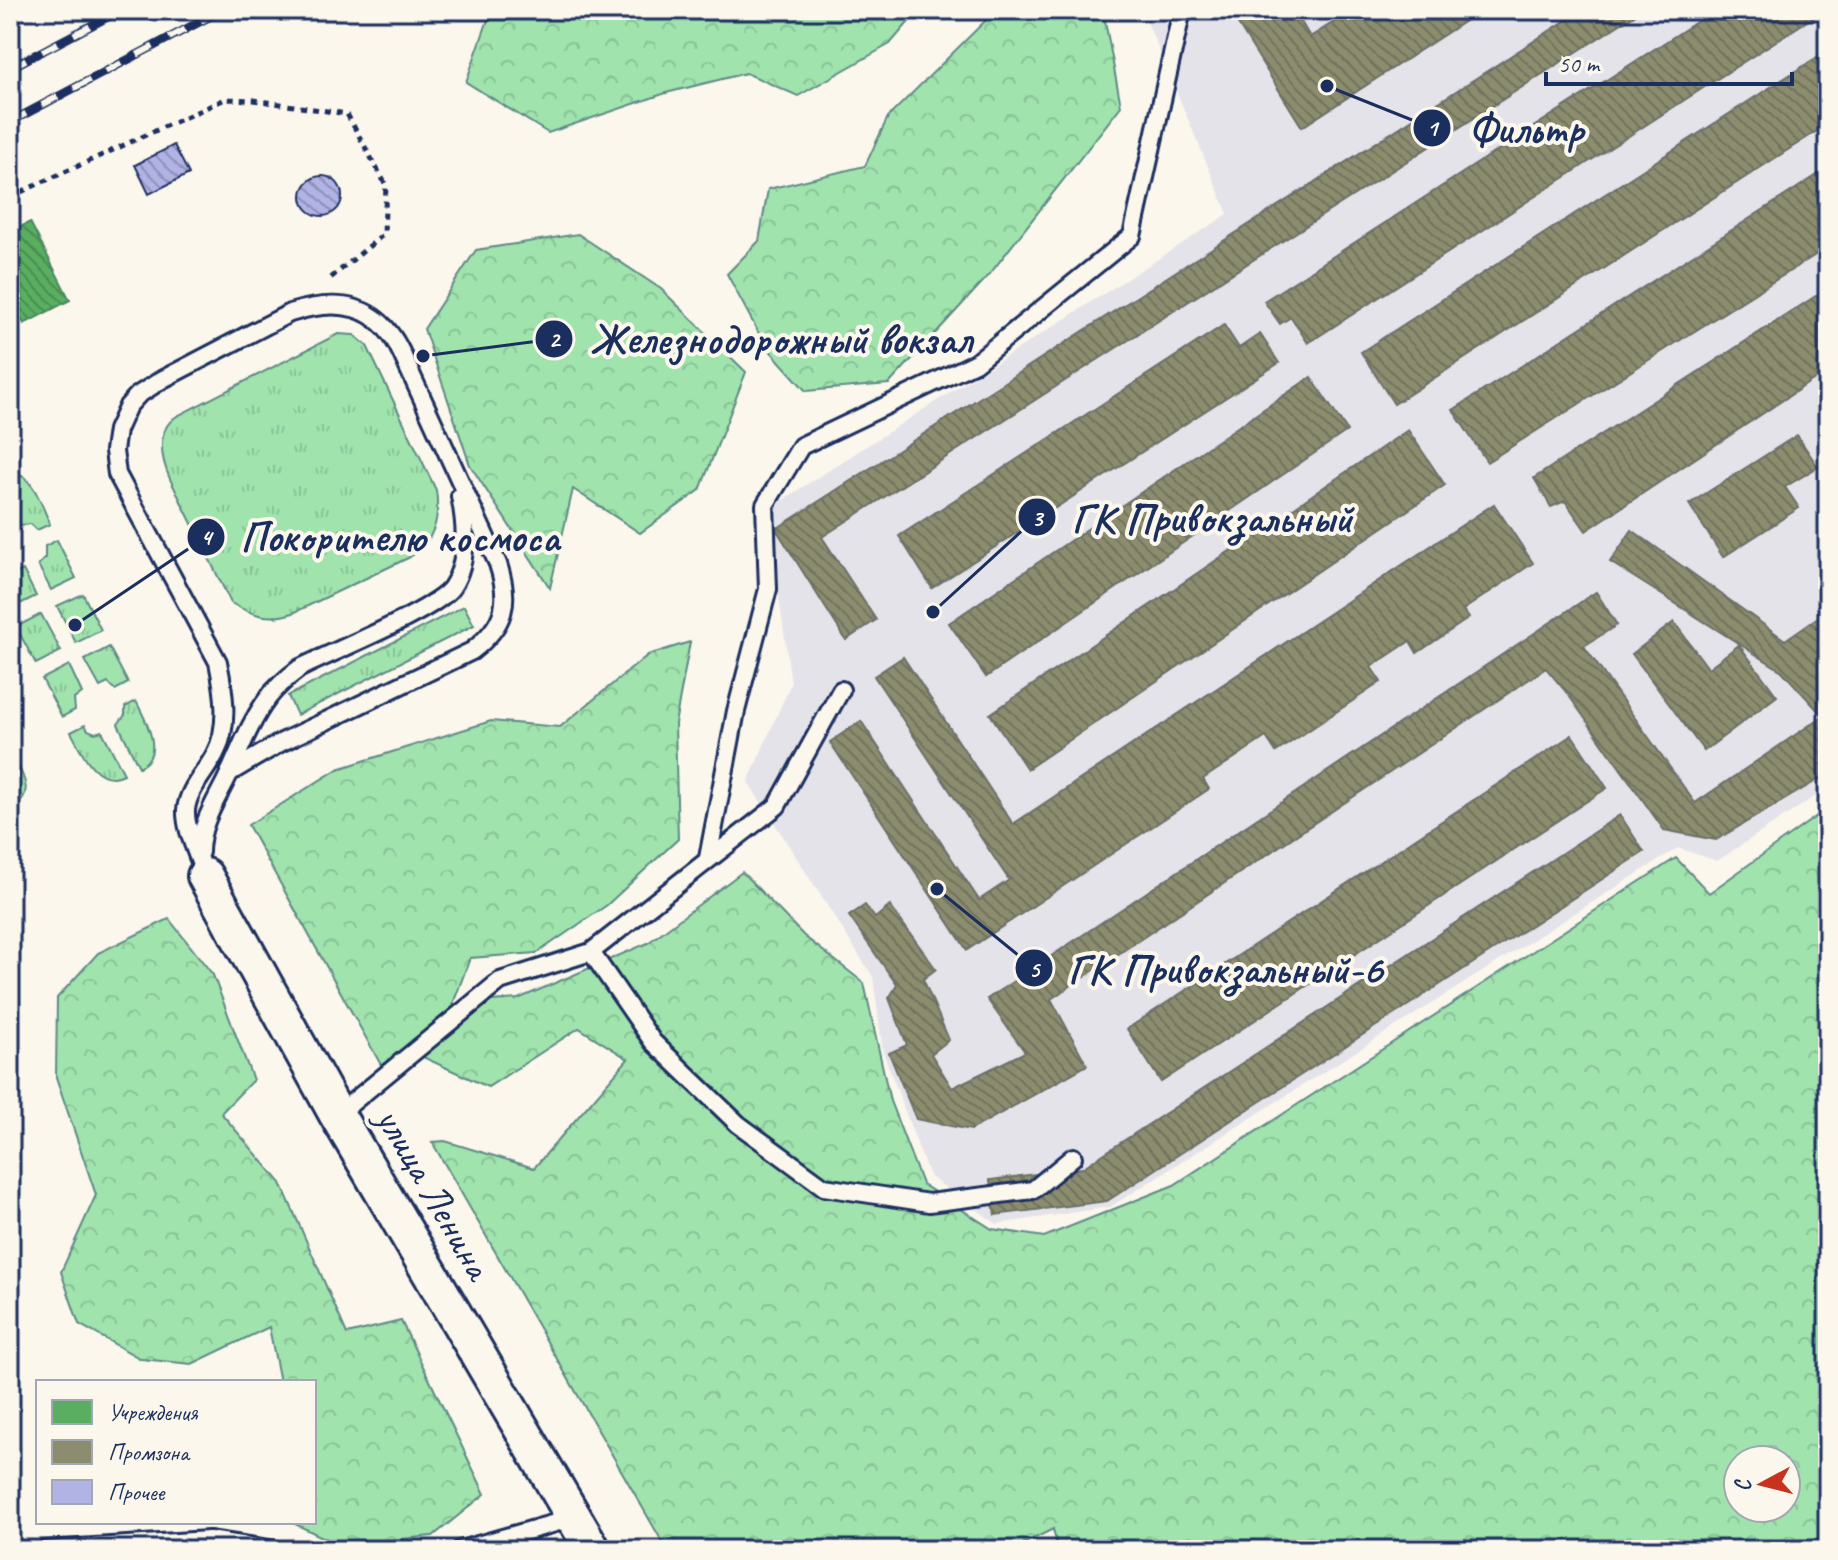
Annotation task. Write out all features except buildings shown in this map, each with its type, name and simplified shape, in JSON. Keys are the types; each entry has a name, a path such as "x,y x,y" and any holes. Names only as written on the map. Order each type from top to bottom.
{"street":[{"name":"улица Ленина","path":"205,876 337,1115 593,1550"}],"lane":[{"path":"708,858 736,711 768,589 765,505 801,446 975,363 1132,236 1182,10"},
{"path":"205,876 188,824 187,808 219,745 224,719 218,662 117,474 114,451 117,430 128,406 149,387 290,313 307,307 342,306 365,311 387,327 395,338 504,582 503,612 494,630 482,643 460,657 280,743 229,773"},
{"path":"205,876 200,851 201,834 256,715 285,679 300,668 424,608 453,586 461,568 464,530 452,464"},
{"path":"337,1115 500,981 591,952 777,806 841,690"},
{"path":"591,952 653,1042 738,1124 824,1187 929,1203 1033,1190 1073,1157"},
{"path":"460,1550 573,1518"},
{"path":"45,1550 209,1540 275,1550"},
{"path":"190,1550 209,1540"}],"path":[{"path":"10,197 225,99 254,100 347,114 386,185 384,234 290,313"}],"shaded area":[{"path":"1142,10 1828,10 1828,788 1717,861 1678,848 1110,1207 997,1224 929,1176 883,1052 873,977 748,782 791,683 767,510 1228,214"}],"green space":[{"path":"495,10 919,10 890,44 798,96 746,73 666,93 548,133 466,82 490,14"},
{"path":"1008,10 1103,10 1121,106 989,275 889,384 806,391 765,345 727,274 759,241 768,189 865,166 888,117 987,19"},
{"path":"578,234 661,289 746,372 700,490 640,533 573,489 550,588 470,465 424,329 476,250"},
{"path":"338,334 354,335 367,346 436,490 434,528 425,544 410,557 293,613 268,617 254,614 231,603 170,479 162,454 165,429 177,416"},
{"path":"10,475 21,475 32,486 50,524 37,530 31,524 20,525 10,504"},
{"path":"57,540 76,578 51,590 38,565 45,558 45,546"},
{"path":"23,570 36,596 10,609 10,572"},
{"path":"83,594 101,630 76,643 57,606"},
{"path":"464,606 474,625 297,715 288,696"},
{"path":"41,614 61,651 36,664 16,627"},
{"path":"690,642 675,724 678,839 607,905 537,953 470,958 453,1004 518,999 648,943 742,872 804,936 864,983 890,1101 922,1184 992,1229 1044,1237 1174,1185 1676,858 1709,893 1828,808 1828,1550 1058,1550 1053,1529 1011,1550 667,1550 432,1142 445,1141 534,1168 628,1059 579,1028 488,1087 408,1050 381,1065 248,825 338,769 491,721 560,727 648,655"},
{"path":"109,647 128,683 115,690 108,683 100,687 85,660"},
{"path":"69,665 82,693 74,699 75,710 62,717 42,679"},
{"path":"136,701 148,726 152,745 147,761 139,767 118,724 125,715 125,707"},
{"path":"85,725 95,733 102,731 124,774 106,776 91,765 71,732"},
{"path":"10,750 26,790 24,797 10,810 10,803 17,797 18,791 10,772"},
{"path":"169,919 213,975 253,1080 221,1113 281,1183 347,1334 401,1321 485,1494 433,1536 339,1545 295,1524 316,1524 316,1380 280,1380 269,1327 192,1364 141,1359 79,1324 61,1272 96,1195 56,1077 57,998 98,953"}],"railway":[{"path":"10,68 121,10"},
{"path":"10,122 222,10"}],"place":[{"name":"Фильтр","path":"1327,86"},
{"name":"Железнодорожный вокзал","path":"423,356"},
{"name":"ГК Привокзальный","path":"933,612"},
{"name":"Покорителю космоса","path":"75,625"},
{"name":"ГК Привокзальный-6","path":"937,889"}]}
